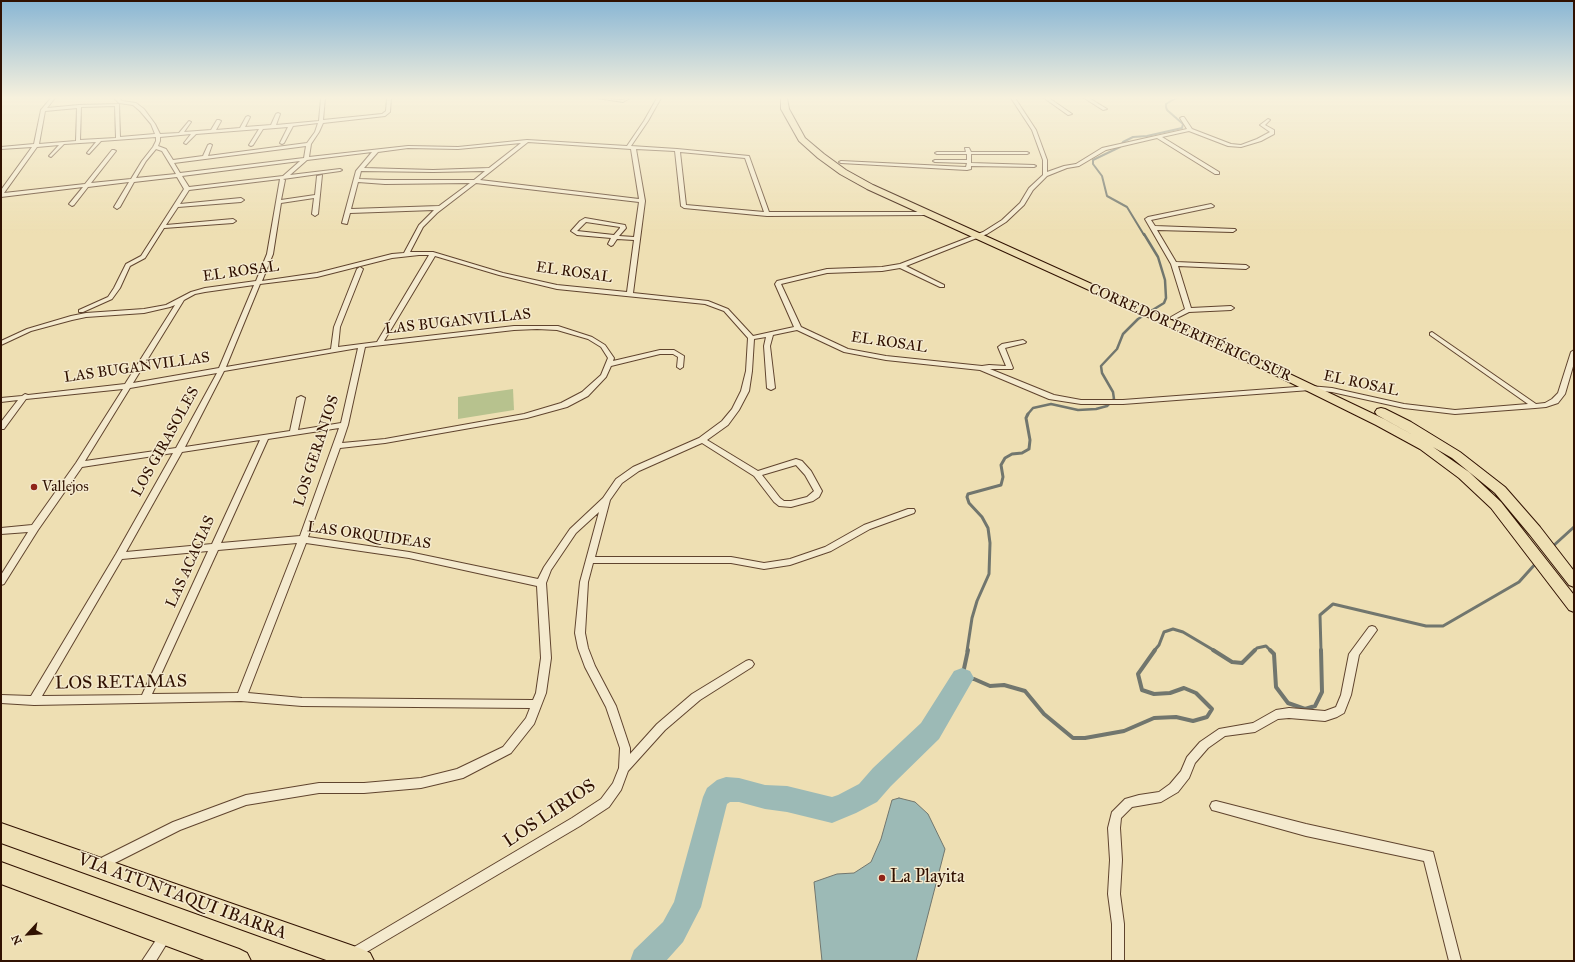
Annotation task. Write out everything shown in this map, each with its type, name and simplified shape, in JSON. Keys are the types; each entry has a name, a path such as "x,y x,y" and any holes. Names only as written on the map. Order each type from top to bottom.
{"highway":[{"name":"VIA ATUNTAQUI IBARRA","path":"1,833 355,959"},
{"path":"1,873 239,961"}],"main road":[{"name":"CORREDOR PERIFÉRICO SUR","path":"806,143 843,172 925,213 980,234 1173,318 1407,425 1456,455 1500,490 1529,535 1558,572 1574,606"},
{"name":"CORREDOR PERIFÉRICO SUR","path":"816,143 841,162 876,184 1310,388 1403,434 1441,458 1479,488 1529,535"},
{"name":"CORREDOR PERIFÉRICO SUR","path":"1558,572 1574,581"}],"street":[{"path":"1,148 63,143"},
{"path":"51,156 63,143"},
{"path":"89,153 98,143"},
{"path":"117,207 157,143"},
{"path":"1,195 132,181 408,146 458,148 509,143"},
{"path":"407,254 422,226 441,208 526,143"},
{"path":"567,143 631,146 747,156 767,214"},
{"path":"630,294 642,200 631,146 633,143"},
{"path":"1039,143 1045,160 1045,175"},
{"path":"752,338 798,328 778,284 779,282 827,271 882,269 900,266 954,246 1004,221 1022,204 1031,189 1045,175 1076,165 1104,149 1131,143"},
{"path":"1168,143 1217,173"},
{"path":"1224,143 1237,146 1248,143"},
{"path":"171,162 309,144 306,159 282,179"},
{"path":"1,195 36,145"},
{"path":"205,158 210,145"},
{"path":"156,147 164,150 187,189"},
{"path":"345,223 360,169 377,150"},
{"path":"676,150 684,206 767,214 925,213"},
{"path":"72,204 114,151"},
{"path":"841,162 963,170 969,168 968,151"},
{"path":"937,153 968,151 1027,153"},
{"path":"936,161 1034,166"},
{"path":"360,169 433,171 492,169"},
{"path":"187,189 282,179 340,170"},
{"path":"315,214 320,176"},
{"name":"LOS GIRASOLES","path":"34,701 119,556 179,450 222,369 270,254 282,179"},
{"path":"356,180 385,182 476,181 642,200"},
{"path":"81,311 110,298 117,288 128,265 143,257 187,189"},
{"path":"278,202 317,196"},
{"path":"176,206 241,200"},
{"path":"1188,310 1174,264 1148,219 1211,206"},
{"path":"348,212 441,208"},
{"path":"611,244 615,237 623,226 585,220 574,231 615,237 637,239"},
{"path":"162,227 233,221"},
{"path":"1153,228 1233,230"},
{"name":"EL ROSAL","path":"1,343 29,330 54,322 86,315 144,311 168,306 192,293 205,290 317,275 359,263 407,254 433,254 501,274 557,287 706,302 726,310 752,338"},
{"path":"380,344 433,254"},
{"path":"1174,264 1246,267"},
{"path":"900,266 942,286"},
{"path":"334,350 337,327 360,269"},
{"path":"1,582 35,528 80,465 182,299"},
{"path":"1173,318 1188,310 1231,308"},
{"name":"LAS BUGANVILLAS","path":"1,400 25,396 128,386 334,350 514,328 558,328 590,338 603,346 611,358 610,364"},
{"name":"EL ROSAL","path":"798,328 846,351 886,358 981,368 1052,397 1081,402 1123,402 1310,388 1332,390 1390,404 1449,411 1546,405 1555,401 1560,394 1574,352"},
{"path":"770,333 767,346 771,388"},
{"path":"1432,334 1535,406"},
{"name":"LOS LIRIOS","path":"355,959 605,803 617,786 624,768 625,748 611,706 590,666 580,633 584,582 606,500 620,481 636,469 702,440 725,423 735,410 742,397 749,371 752,338"},
{"path":"981,368 1010,368 1001,347 1004,345 1023,342"},
{"name":"LOS GERANIOS","path":"241,697 303,540 337,446 344,425 362,346"},
{"path":"337,446 385,441 524,416 564,405 585,394 604,376 610,364 660,352 674,352 681,356 680,366"},
{"path":"1,427 25,396"},
{"path":"293,433 301,398"},
{"path":"80,465 344,425"},
{"name":"LAS ACACIAS","path":"145,699 213,547 265,437"},
{"path":"702,440 757,474 777,500 782,504 792,504 810,500 818,491 808,473 799,463 796,462 757,474"},
{"path":"97,866 178,826 246,800 319,788 364,788 422,783 459,774 507,750 530,722 541,693 546,658 541,583 547,569 573,531 606,500"},
{"path":"589,560 732,560 764,566 809,557 828,549 867,527 910,511"},
{"path":"1,531 35,528"},
{"name":"LAS ORQUIDEAS","path":"119,556 303,540 409,555 541,583"},
{"path":"1118,961 1118,924 1114,894 1116,860 1114,828 1116,816 1129,803 1161,797 1174,788 1185,774 1191,760 1204,745 1223,732 1255,727 1276,715 1289,713 1325,716 1340,710 1346,695 1354,654 1372,630"},
{"path":"624,768 661,727 696,697 749,664"},
{"name":"LOS RETAMAS","path":"1,700 34,701 241,697 302,702 536,704"},
{"path":"1216,806 1306,830 1429,856 1455,961"},
{"path":"148,961 167,934"}],"green space":[{"path":"513,389 514,410 458,419 458,397"}],"water":[{"name":"La Playita","path":"899,798 915,802 928,814 945,849 916,961 822,961 814,882 837,874 854,873 871,862 881,839 892,800"}],"waterway":[{"path":"1122,143 1120,147 1093,160 1093,164 1102,176 1107,196 1127,207 1144,235"},
{"path":"1027,415 1033,408 1051,404 1078,410 1096,409 1107,406 1114,399 1113,392 1102,373 1101,366 1117,349 1123,334 1138,319 1164,303 1166,298 1165,280 1158,257 1144,234"},
{"path":"967,651 972,618 977,601 989,574 990,543 988,528 982,517 969,503 967,497 968,494 1001,485 1003,477 1001,465 1005,458 1012,454 1022,453 1029,449 1030,440 1026,418 1028,414"},
{"path":"1552,547 1574,527"},
{"path":"1321,651 1320,615 1333,604 1426,626 1443,626 1519,582 1537,562"},
{"path":"1154,651 1159,645 1164,632 1173,629 1183,632 1215,651"},
{"path":"1213,650 1232,662 1242,663 1257,648 1266,646 1274,654 1276,687 1288,703 1305,709 1315,706 1322,692 1321,650"},
{"path":"968,650 962,678 974,679 990,686 1004,685 1025,691 1044,714 1073,738 1085,738 1124,731 1154,718 1176,717 1193,721 1207,717 1212,709 1196,693 1184,688 1170,693 1154,694 1142,690 1138,674 1155,650"},
{"path":"645,961 673,932 687,907 716,797 726,789 739,790 765,797 787,799 832,810 847,804 868,793 882,777 930,731 962,678"}],"place":[{"name":"Vallejos","path":"34,487"},
{"name":"La Playita","path":"882,878"}]}
